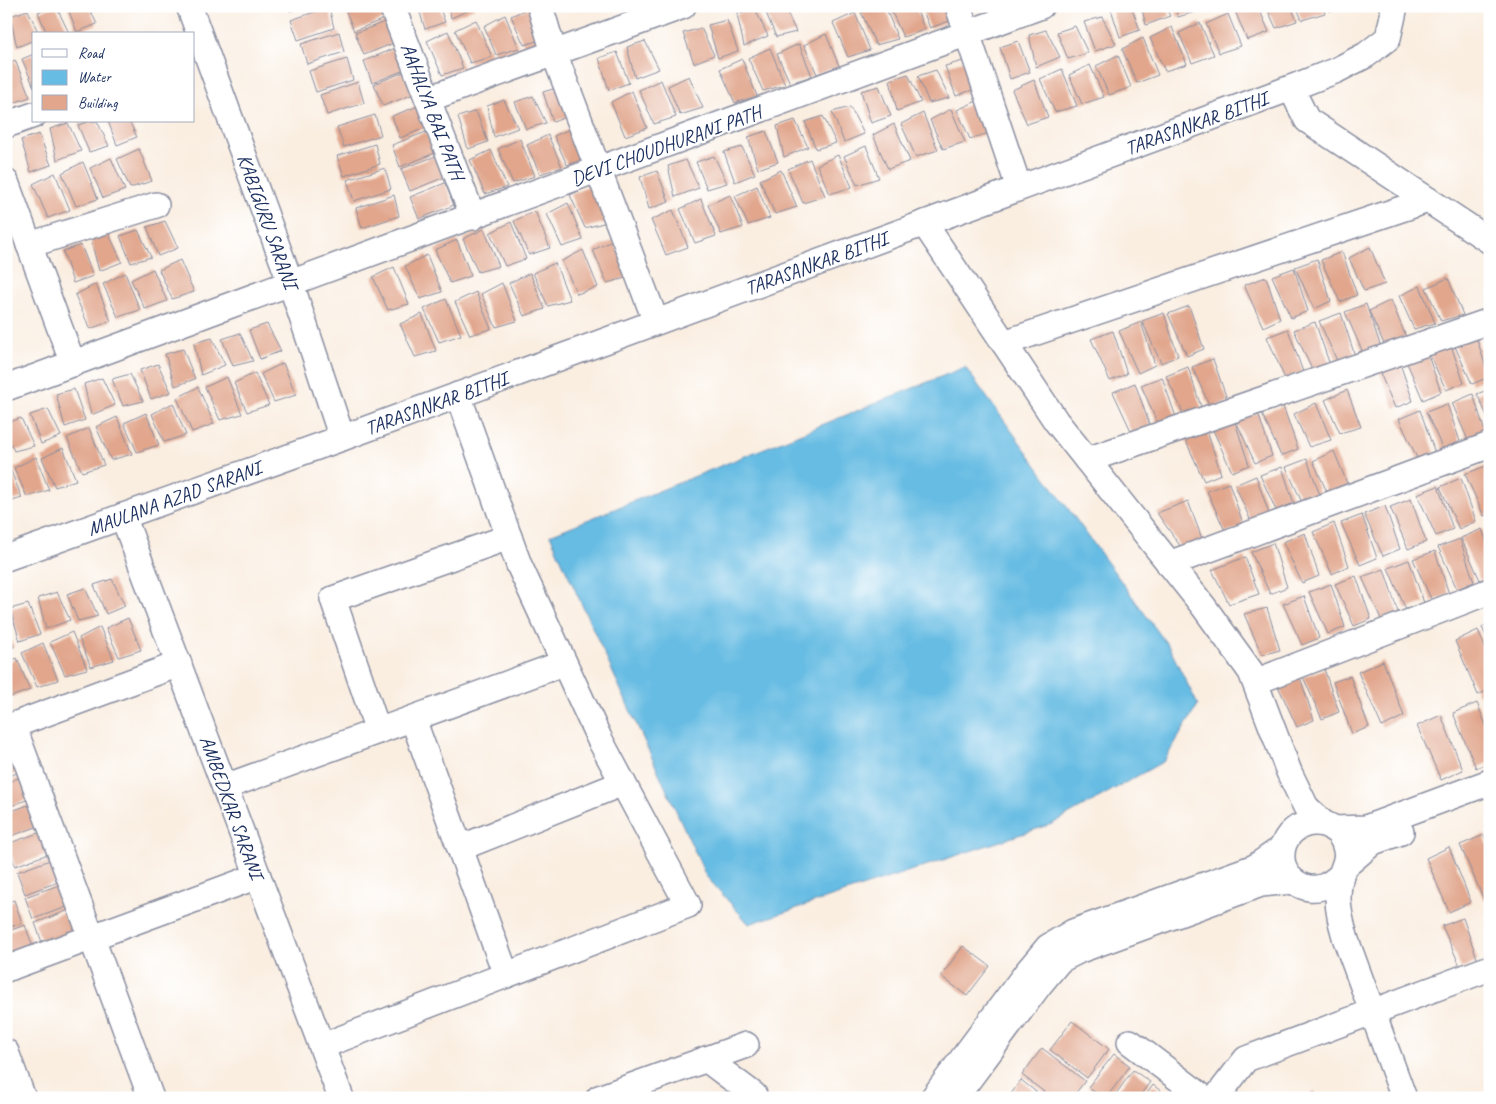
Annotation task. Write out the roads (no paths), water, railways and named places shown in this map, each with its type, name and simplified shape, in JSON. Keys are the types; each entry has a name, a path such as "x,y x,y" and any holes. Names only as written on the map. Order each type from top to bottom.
{"street":[{"name":"KABIGURU SARANI","path":"189,6 195,32"},
{"name":"AAHALYA BAI PATH","path":"392,6 473,217"},
{"path":"540,6 554,53 656,322"},
{"path":"428,99 683,6"},
{"path":"958,6 1019,188"},
{"name":"DEVI CHOUDHURANI PATH","path":"6,388 1041,6"},
{"name":"TARASANKAR BITHI","path":"342,438 1291,88 1359,59 1381,44 1388,38 1394,11 1392,6"},
{"name":"KABIGURU SARANI","path":"195,32 200,54 291,284 342,438"},
{"path":"1291,88 1307,120 1490,241"},
{"path":"6,125 32,116"},
{"path":"6,182 73,364"},
{"path":"1004,344 1428,200"},
{"path":"29,245 156,205"},
{"path":"924,223 1056,421 1204,607 1251,672 1289,772 1306,807 1340,835 1345,845 1347,857 1338,898 1340,916 1346,940 1372,1012 1395,1092"},
{"path":"1087,460 1490,321"},
{"path":"322,1046 688,905 599,738 519,565 458,395"},
{"name":"MAULANA AZAD SARANI","path":"6,558 342,438"},
{"path":"1169,564 1490,445"},
{"name":"AMBEDKAR SARANI","path":"123,516 341,1098"},
{"path":"378,731 332,598 509,537"},
{"path":"1255,682 1490,591"},
{"path":"225,787 564,663"},
{"path":"151,1098 92,938 10,727 179,664"},
{"path":"413,718 506,975"},
{"path":"1289,772 1292,792 1292,817 1281,859 1286,872 1324,901 1346,940"},
{"path":"933,1098 1027,972 1048,947 1073,932 1255,867 1284,842 1295,829 1303,824 1314,822 1328,826 1366,828 1490,782"},
{"path":"460,848 623,783"},
{"path":"955,1098 1060,960 1080,950 1261,884 1302,884 1321,888 1332,883 1373,842 1490,798"},
{"path":"6,969 258,876"},
{"path":"1216,1098 1246,1059 1490,968"},
{"path":"1130,1042 1204,1098"},
{"path":"599,1098 746,1045"},
{"path":"6,1052 23,1098"},
{"path":"706,1059 754,1095 754,1098"}],"water":[{"path":"965,367 1169,647 1198,705 1164,761 1052,824 749,924 706,876 550,535"}]}
